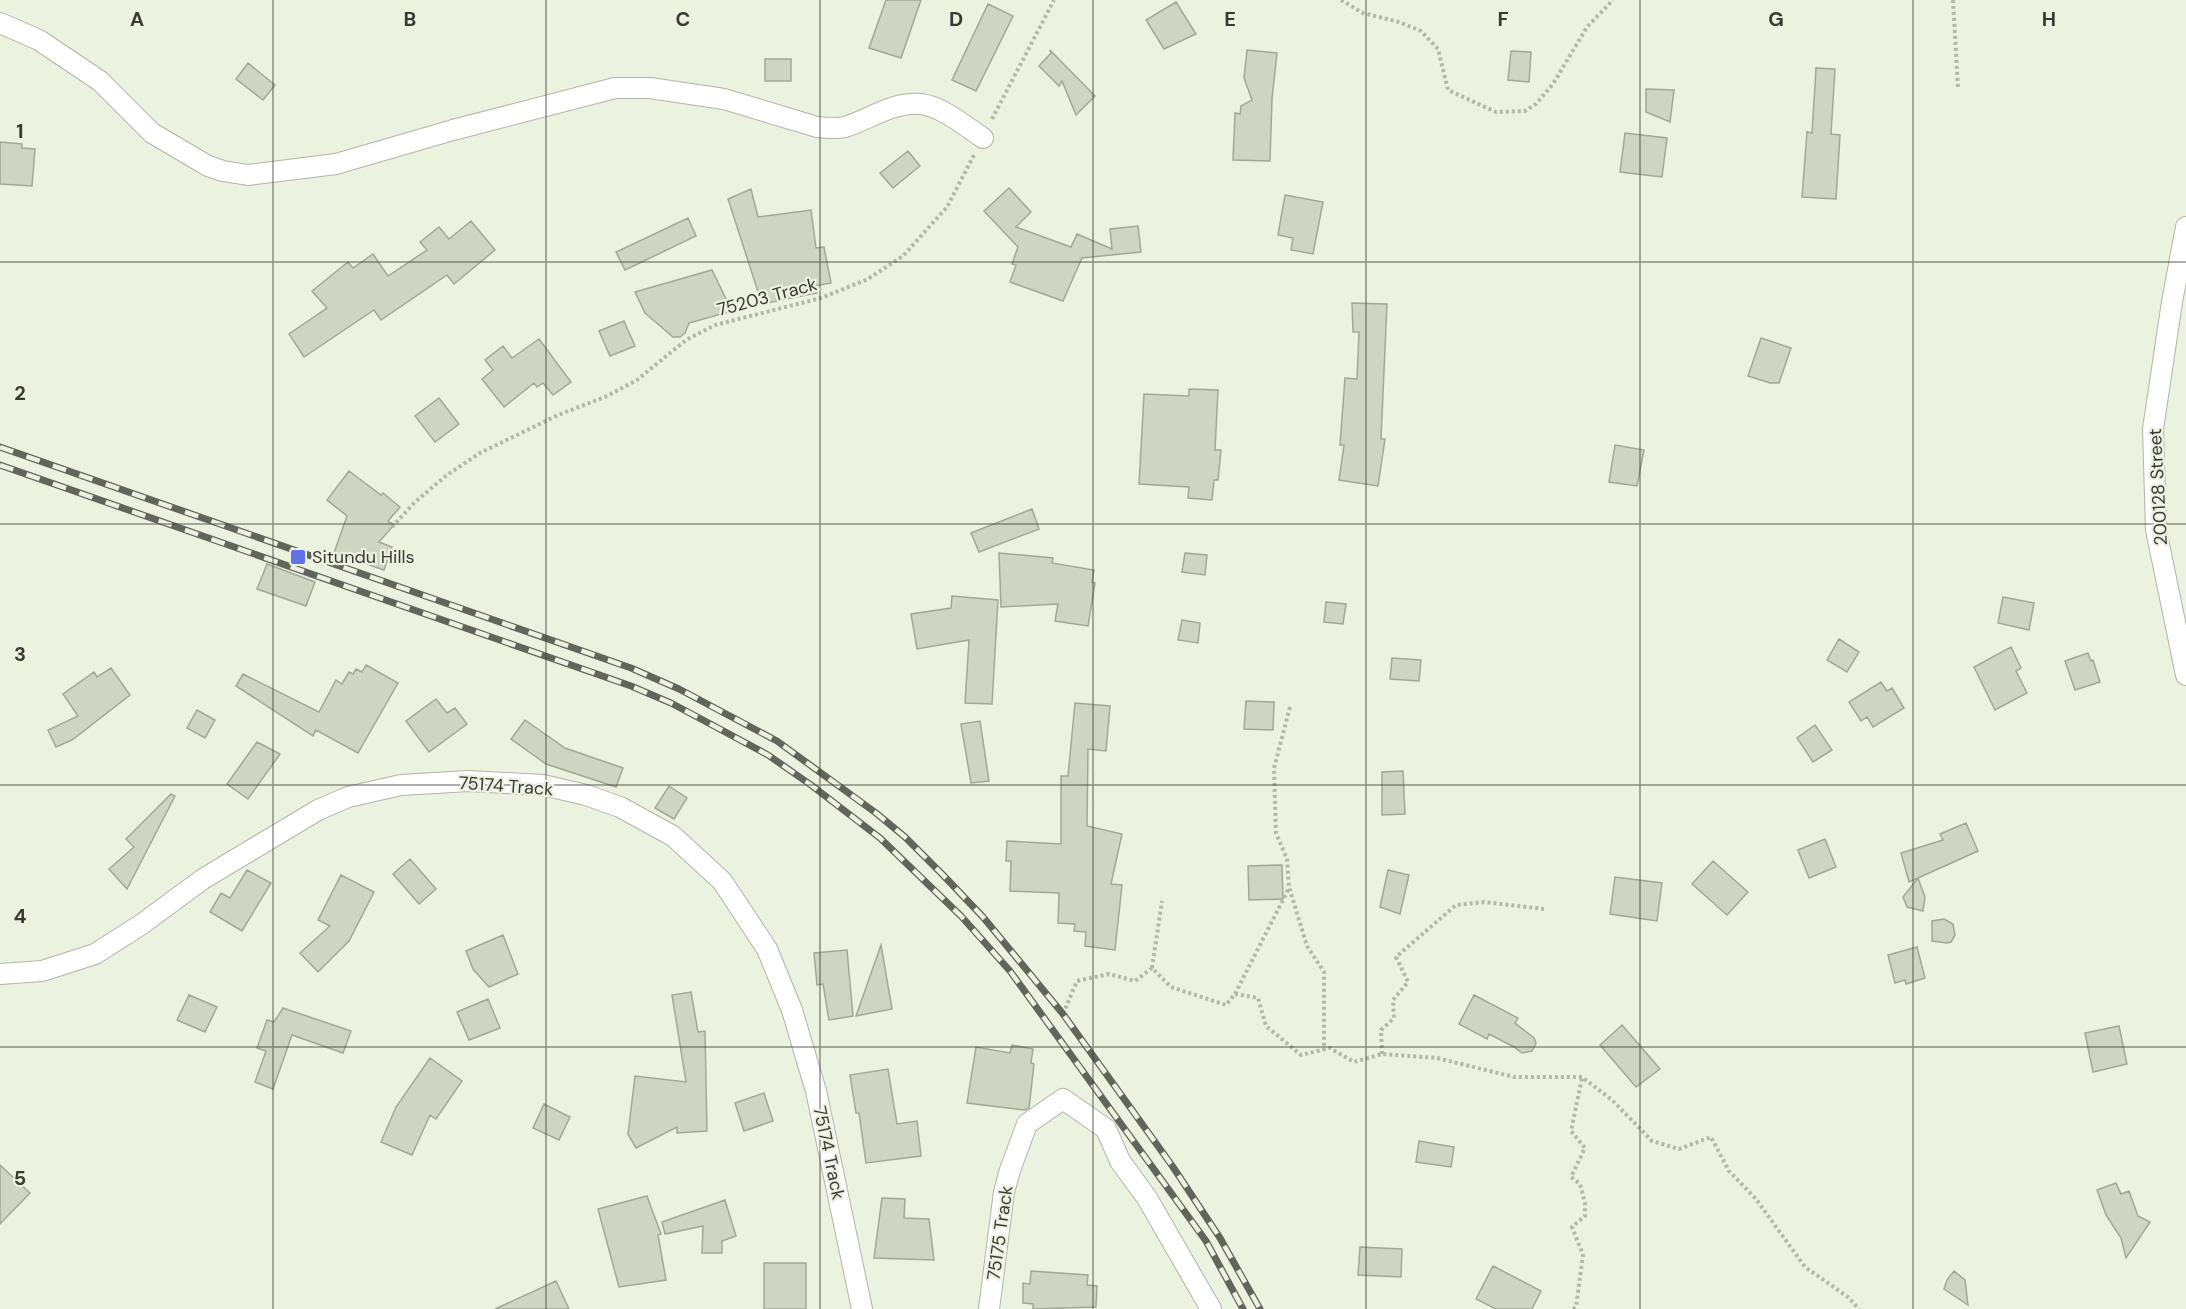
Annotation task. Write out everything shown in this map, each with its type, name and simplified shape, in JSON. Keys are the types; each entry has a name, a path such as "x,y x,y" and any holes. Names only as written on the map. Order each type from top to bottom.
{"street":[{"path":"0,23 39,40 100,81 152,133 208,166 248,175 336,164 453,130 615,88 650,88 724,99 817,127 828,128 844,127 888,108 922,104 944,113 983,138"},
{"name":"200128 Street","path":"2186,227 2153,429 2156,530 2186,675"},
{"name":"75174 Track","path":"0,974 42,971 95,954 142,924 203,879 318,810 348,797 401,785 469,781 543,785 586,795 620,807 673,836 722,881 768,950 792,1010 816,1091 862,1309"},
{"name":"75175 Track","path":"989,1309 1004,1192 1027,1124 1063,1099 1106,1129 1120,1161 1147,1198 1211,1309"}],"path":[{"name":"75203 Track","path":"392,527 415,502 447,475 480,453 558,415 605,397 637,380 686,340 716,325 821,298 868,279 903,256 947,207 1054,0"},
{"path":"1341,0 1363,13 1399,22 1422,32 1438,49 1448,90 1496,112 1525,111 1536,104 1553,84 1587,27 1613,0"},
{"path":"1953,0 1958,88"},
{"path":"1290,707 1274,768 1276,833 1287,859 1289,887 1307,946 1324,972 1324,1050"},
{"path":"1152,969 1171,987 1226,1005 1235,994 1289,887"},
{"path":"1063,1014 1077,981 1109,974 1136,981 1152,969 1162,901"},
{"path":"1382,1054 1381,1030 1394,1018 1393,1000 1408,982 1396,957 1456,904 1484,902 1544,909"},
{"path":"1235,994 1258,998 1266,1026 1301,1055 1330,1048 1354,1062 1382,1054 1437,1058 1514,1077 1582,1077 1612,1100 1652,1141 1679,1149 1711,1137 1729,1171 1756,1199 1805,1267 1848,1297 1859,1309"},
{"path":"1573,1309 1576,1307 1582,1255 1572,1227 1585,1216 1585,1210 1580,1184 1571,1177 1586,1148 1571,1131 1582,1077"}],"building":[{"path":"886,0 921,0 901,58 869,48"},
{"path":"1176,2 1196,34 1164,49 1146,20"},
{"path":"988,4 1013,16 976,91 952,80"},
{"path":"1050,50 1095,96 1076,115 1062,81 1059,86 1039,66 1051,53"},
{"path":"1247,50 1277,53 1272,99 1270,161 1233,160 1235,113 1240,114 1241,106 1252,100 1244,78"},
{"path":"1511,51 1531,52 1529,82 1508,80"},
{"path":"765,59 791,59 791,81 765,81"},
{"path":"248,63 275,85 263,100 236,79"},
{"path":"1816,68 1835,69 1831,134 1840,135 1836,199 1802,197 1807,132 1812,133"},
{"path":"1646,89 1674,90 1670,122 1646,112"},
{"path":"1625,133 1667,138 1662,177 1620,172"},
{"path":"0,142 22,144 22,148 35,149 32,186 0,184"},
{"path":"908,151 920,166 893,188 880,173"},
{"path":"1009,188 1031,212 1016,227 1071,247 1077,234 1112,249 1110,229 1138,226 1141,252 1082,258 1063,301 1010,282 1016,265 1012,264 1018,247 984,211"},
{"path":"751,189 758,217 811,210 816,248 824,247 831,283 815,286 817,293 762,304 728,199"},
{"path":"1285,195 1323,202 1313,254 1291,250 1293,238 1278,235"},
{"path":"688,218 696,236 625,270 616,252"},
{"path":"471,221 495,250 454,284 447,275 381,320 374,310 304,357 289,334 327,308 312,291 348,262 353,268 373,254 388,276 427,250 420,242 439,227 449,239"},
{"path":"712,270 732,311 689,323 685,333 680,337 673,337 645,313 635,292"},
{"path":"1352,303 1387,304 1381,439 1385,439 1378,486 1339,480 1344,445 1340,445 1345,378 1357,379 1359,332 1353,332"},
{"path":"624,321 635,346 610,356 599,331"},
{"path":"1761,338 1791,348 1779,383 1770,383 1748,376"},
{"path":"539,339 571,382 553,395 543,383 537,387 534,383 504,407 482,379 493,370 485,360 503,346 512,358"},
{"path":"1189,389 1218,390 1215,450 1221,450 1218,480 1214,480 1212,500 1188,498 1189,487 1139,484 1144,394 1189,396"},
{"path":"439,398 459,424 435,442 415,416"},
{"path":"1615,445 1644,450 1637,486 1609,482"},
{"path":"349,471 400,507 388,521 394,525 379,542 392,547 384,570 334,553 347,516 327,500"},
{"path":"1032,509 1039,529 979,552 971,533"},
{"path":"999,553 1053,558 1052,563 1094,570 1092,582 1095,583 1088,626 1055,621 1058,604 1001,607"},
{"path":"1185,553 1207,555 1205,575 1182,572"},
{"path":"267,564 315,582 306,606 257,589"},
{"path":"952,596 998,600 992,704 965,703 969,640 917,649 911,614 951,608"},
{"path":"2003,597 2034,603 2029,630 1998,623"},
{"path":"1326,602 1346,604 1343,624 1324,622"},
{"path":"1182,620 1200,623 1198,643 1178,640"},
{"path":"1839,639 1859,652 1847,672 1827,660"},
{"path":"2011,647 2021,668 2016,671 2027,693 1995,710 1974,667"},
{"path":"2088,653 2091,661 2093,660 2100,682 2075,690 2065,661"},
{"path":"1392,658 1421,660 1419,681 1390,679"},
{"path":"366,665 398,683 358,753 316,730 313,736 236,686 243,674 319,712 336,680 342,684 349,672 353,674 356,669 362,672"},
{"path":"111,668 130,695 72,740 56,747 48,730 78,716 63,694 94,672 97,677"},
{"path":"1881,682 1887,691 1892,688 1904,708 1873,727 1867,717 1861,721 1849,702"},
{"path":"436,699 447,713 455,708 467,724 429,752 406,721"},
{"path":"1246,701 1274,702 1273,730 1244,729"},
{"path":"1075,703 1110,706 1106,751 1088,749 1087,826 1122,834 1111,884 1122,885 1115,950 1085,946 1086,932 1074,931 1075,924 1058,923 1059,893 1010,891 1011,861 1006,861 1007,841 1061,844 1061,776 1068,776"},
{"path":"197,710 215,720 205,738 187,728"},
{"path":"525,720 565,748 623,768 616,787 546,764 511,739"},
{"path":"980,721 989,781 971,783 961,724"},
{"path":"1815,725 1832,750 1813,762 1797,738"},
{"path":"257,742 280,754 248,799 227,784"},
{"path":"1403,771 1405,814 1382,815 1382,772"},
{"path":"669,786 687,798 674,819 655,808"},
{"path":"171,794 175,796 127,889 109,869 134,847 126,839"},
{"path":"1966,823 1978,851 1909,882 1901,853 1943,840 1940,834"},
{"path":"1825,839 1836,867 1809,878 1798,850"},
{"path":"410,859 436,889 419,904 393,874"},
{"path":"1713,861 1748,892 1727,915 1692,884"},
{"path":"1282,865 1283,899 1249,900 1248,866"},
{"path":"247,870 271,883 242,931 210,912 221,893 230,898"},
{"path":"1388,870 1409,875 1400,914 1380,907"},
{"path":"341,875 374,892 349,941 318,972 300,953 330,926 318,920"},
{"path":"1615,877 1662,883 1657,921 1610,914"},
{"path":"1918,878 1925,897 1923,911 1907,907 1903,897"},
{"path":"1944,919 1953,924 1955,935 1951,942 1932,941 1932,921"},
{"path":"503,935 518,974 489,987 473,969 466,951"},
{"path":"881,945 892,1009 856,1016"},
{"path":"1917,947 1925,978 1906,984 1905,980 1895,983 1888,955"},
{"path":"847,950 853,1016 829,1020 823,984 817,985 814,953"},
{"path":"691,992 698,1032 705,1031 707,1131 677,1133 677,1127 636,1148 628,1134 635,1076 686,1082 672,995"},
{"path":"189,995 217,1007 205,1032 177,1020"},
{"path":"1474,995 1518,1018 1515,1023 1534,1038 1536,1043 1532,1051 1522,1053 1489,1034 1487,1039 1459,1024"},
{"path":"488,999 500,1028 469,1040 457,1012"},
{"path":"283,1008 351,1031 343,1053 292,1035 273,1089 255,1082 266,1051 257,1048 267,1020 274,1022"},
{"path":"1622,1025 1660,1069 1636,1087 1600,1045"},
{"path":"2119,1026 2127,1064 2093,1072 2085,1033"},
{"path":"1012,1045 1033,1049 1031,1063 1034,1064 1029,1108 1025,1110 967,1103 976,1047 1010,1053"},
{"path":"430,1058 462,1081 436,1119 430,1115 412,1155 381,1142 396,1107"},
{"path":"888,1069 897,1124 917,1121 921,1156 866,1163 859,1113 856,1113 850,1075"},
{"path":"764,1093 773,1121 744,1131 735,1103"},
{"path":"544,1104 570,1117 559,1140 533,1128"},
{"path":"1419,1141 1454,1147 1451,1167 1416,1162"},
{"path":"0,1165 30,1193 0,1224"},
{"path":"2116,1183 2121,1194 2129,1191 2138,1216 2150,1222 2126,1258 2121,1238 2106,1215 2097,1190"},
{"path":"647,1196 661,1234 658,1235 666,1280 619,1287 598,1209"},
{"path":"882,1198 905,1199 904,1218 929,1219 934,1260 874,1258"},
{"path":"725,1200 736,1236 722,1241 722,1253 702,1253 703,1226 665,1234 662,1222"},
{"path":"1360,1247 1402,1249 1401,1277 1358,1275"},
{"path":"764,1263 806,1263 806,1309 764,1309"},
{"path":"1493,1266 1541,1291 1532,1309 1496,1309 1476,1299"},
{"path":"1031,1271 1088,1275 1087,1285 1097,1286 1096,1307 1033,1309 1033,1304 1023,1303 1023,1283 1030,1284"},
{"path":"1954,1271 1965,1280 1968,1305 1944,1289"},
{"path":"556,1281 569,1309 495,1309"}],"railway":[{"path":"0,447 631,668 679,689 777,741 905,837 983,917 1063,1014 1173,1167 1220,1238 1260,1309"},
{"path":"0,465 631,686 671,703 768,755 880,838 961,916 1010,971 1206,1241 1243,1309"}],"place":[{"name":"Situndu Hills","path":"298,557"}]}
